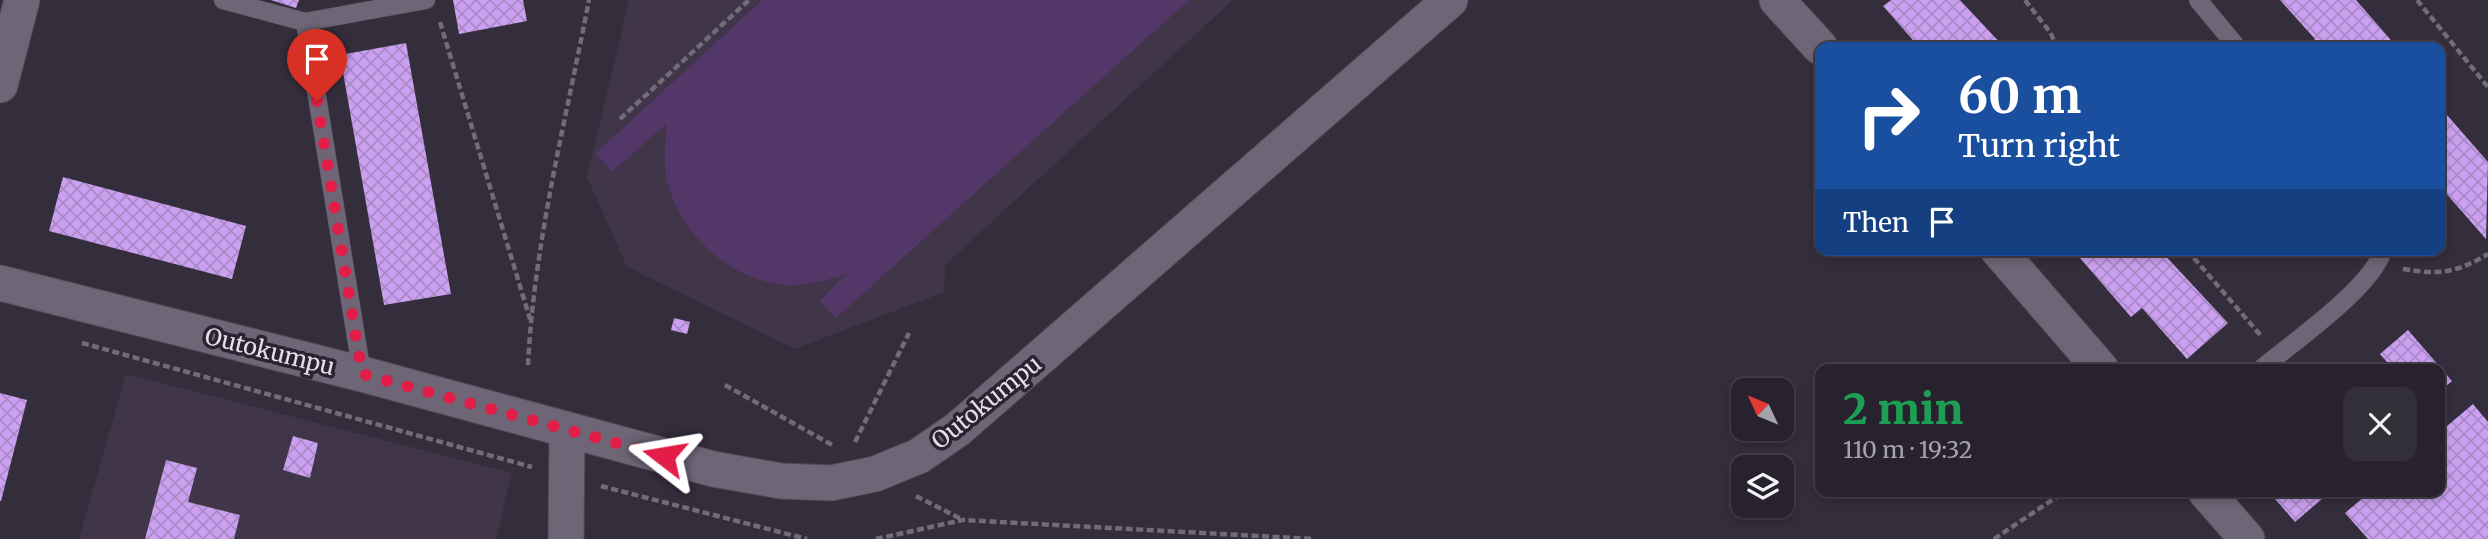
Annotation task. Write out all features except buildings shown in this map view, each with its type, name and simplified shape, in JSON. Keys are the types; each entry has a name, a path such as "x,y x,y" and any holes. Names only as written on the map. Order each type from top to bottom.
{"street":[{"path":"0,85 22,0"},
{"name":"Outokumpu","path":"0,283 362,374 567,432 713,469 781,481 831,483 875,474 919,456 958,429 1450,0"},
{"path":"1777,0 1815,42"},
{"path":"2003,256 2097,364"},
{"path":"566,539 567,432"},
{"path":"2210,497 2246,539"}],"lane":[{"path":"223,0 305,22 432,7"},
{"path":"2197,0 2233,42"},
{"path":"305,22 362,374"},
{"path":"2267,364 2360,286 2381,258"}],"path":[{"path":"528,365 530,320 589,0"},
{"path":"620,119 749,0"},
{"path":"2025,0 2055,42"},
{"path":"2417,0 2488,87"},
{"path":"432,7 530,320"},
{"path":"2381,258 2434,274 2464,268 2488,254"},
{"path":"2192,256 2278,355"},
{"path":"849,454 909,333"},
{"path":"81,343 567,477 807,539"},
{"path":"1994,539 2057,497"},
{"path":"876,539 963,520 1314,539"}],"shaded area":[{"path":"629,0 1233,0 945,265 944,292 795,349 627,267 587,177"},
{"path":"762,0 1189,0 836,318 820,301 845,275 797,285 776,284 736,269 702,243 688,226 669,188 665,164 666,124 612,172 596,153"},
{"path":"126,374 512,473 496,539 79,539"}],"route":[{"path":"317,101 362,374 567,432 664,456"}]}
